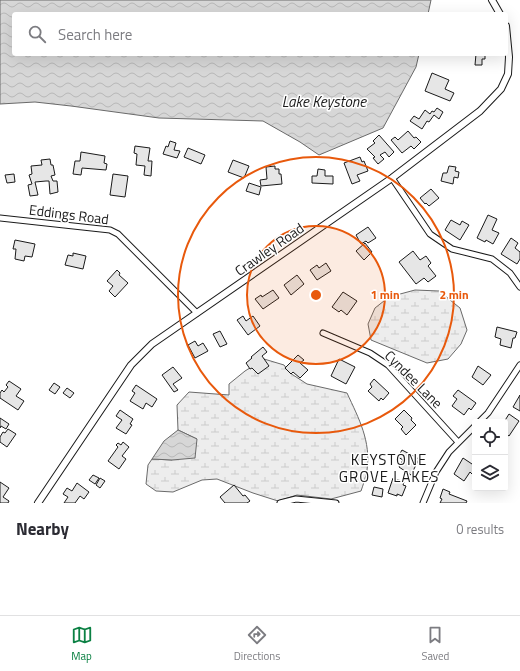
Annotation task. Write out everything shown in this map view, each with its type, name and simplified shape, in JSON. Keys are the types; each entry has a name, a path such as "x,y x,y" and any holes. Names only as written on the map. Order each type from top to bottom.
{"street":[{"path":"492,0 499,12"},
{"name":"Crawley Road","path":"38,503 131,365 152,344 392,178 480,111 501,89 508,74 508,47"},
{"path":"392,178 430,234 452,249 492,259 510,273 520,287"},
{"name":"Eddings Road","path":"0,218 110,230 118,234 197,313"},
{"name":"Cyndee Lane","path":"323,333 370,353 388,365 458,442"},
{"path":"482,419 488,414 520,365"},
{"path":"423,503 436,472 449,452 472,429"},
{"path":"280,503 296,498 336,503"}],"green space":[{"path":"415,290 439,291 460,308 467,330 461,344 448,359 427,363 371,340 368,324 375,308 389,297"},
{"path":"264,359 284,365 290,373 307,384 347,393 356,412 366,440 368,459 367,470 361,491 331,499 297,495 278,501 217,479 202,480 173,492 156,491 146,484 148,465 152,459 172,460 197,439 178,430 177,405 189,392 229,395 229,384 245,371"}],"water":[{"name":"Lake Keystone","path":"0,0 431,0 428,12 12,12 12,56 419,56 416,67 383,128 319,155 300,142 263,121 159,118 35,102 0,104"},
{"path":"178,430 197,439 195,458 172,460 152,459 164,441"}],"building":[{"path":"476,56 485,56 485,59 482,59 482,65 475,65"},
{"path":"432,73 449,80 445,89 454,93 450,101 425,91"},
{"path":"437,108 443,112 439,119 434,115 429,122 427,121 422,129 410,121 414,116 419,119 425,110 430,114"},
{"path":"408,131 414,138 416,137 421,142 414,149 411,146 402,153 391,140 395,137 398,140"},
{"path":"379,135 394,152 389,157 385,152 380,155 384,159 378,164 373,158 375,157 367,149 375,143 373,141"},
{"path":"170,141 176,143 174,150 180,151 177,158 163,154"},
{"path":"135,146 150,148 148,161 152,161 151,176 144,175 145,166 136,165 137,154 134,153"},
{"path":"188,148 205,155 201,164 184,157"},
{"path":"81,152 105,156 104,163 107,164 106,170 82,168 81,175 73,174 75,161 80,161"},
{"path":"360,157 362,162 364,161 368,171 357,175 360,181 352,184 344,163"},
{"path":"50,159 55,175 51,176 53,181 57,181 58,192 50,194 49,181 35,182 38,195 30,196 28,185 32,184 29,175 32,174 31,166 42,165 41,160"},
{"path":"233,160 249,166 244,178 228,172"},
{"path":"275,166 275,169 279,169 279,174 281,174 282,184 261,186 260,180 267,179 266,167"},
{"path":"449,166 456,167 455,171 459,172 458,178 454,177 453,184 441,181 443,173 447,173"},
{"path":"318,169 325,170 325,176 333,176 333,184 312,183 312,176 317,176"},
{"path":"14,174 15,182 7,183 5,175"},
{"path":"113,174 128,176 125,197 110,195"},
{"path":"249,183 261,187 259,195 246,191"},
{"path":"431,189 439,198 429,206 420,198"},
{"path":"488,215 497,219 492,230 499,233 493,244 486,240 485,242 477,238"},
{"path":"451,220 460,225 462,221 469,225 460,240 445,230"},
{"path":"368,227 376,238 368,243 366,241 361,244 356,235"},
{"path":"511,238 518,243 515,248 520,252 520,259 517,264 501,254"},
{"path":"15,240 35,244 32,257 25,256 24,261 15,259 16,249 13,249"},
{"path":"365,243 372,252 364,260 356,251"},
{"path":"413,251 420,260 426,256 431,263 428,266 436,276 428,282 424,278 416,284 399,262"},
{"path":"73,253 86,256 83,269 65,265 68,255 73,256"},
{"path":"326,263 331,271 317,280 310,270 317,265 319,268"},
{"path":"117,270 120,273 119,275 128,283 115,297 109,291 113,286 107,281"},
{"path":"297,275 304,284 291,295 284,285"},
{"path":"273,290 279,298 263,309 255,299 261,295 262,297"},
{"path":"343,292 357,301 347,315 341,310 339,312 332,307"},
{"path":"243,316 246,321 253,316 260,326 248,335 237,320"},
{"path":"497,327 517,332 515,338 513,338 511,348 500,345 501,339 495,337"},
{"path":"220,331 227,344 220,347 213,334"},
{"path":"195,341 198,346 203,343 208,351 195,358 188,345"},
{"path":"263,347 267,352 262,356 269,366 258,374 252,368 250,369 246,363"},
{"path":"298,355 304,360 300,363 308,370 300,378 293,372 291,374 285,368"},
{"path":"339,359 355,367 346,384 331,376"},
{"path":"478,366 491,375 483,385 472,377"},
{"path":"173,367 182,378 173,384 178,390 174,392 162,375"},
{"path":"374,379 389,393 383,400 381,398 379,401 368,391 372,387 370,384"},
{"path":"9,381 21,389 16,396 24,401 18,410 0,398 0,393 2,390 4,392 8,387 6,385"},
{"path":"54,383 60,387 55,394 49,390"},
{"path":"136,385 157,399 152,407 146,403 143,409 130,401 135,393 132,391"},
{"path":"67,388 74,393 70,398 63,393"},
{"path":"458,390 476,403 471,410 469,408 464,415 452,406 457,399 453,396"},
{"path":"520,395 520,411 513,407"},
{"path":"120,410 133,419 130,424 132,425 126,434 116,428 122,420 116,416"},
{"path":"404,410 412,418 411,420 416,425 406,435 401,429 403,427 395,419"},
{"path":"509,414 519,421 509,436 508,419 506,419"},
{"path":"0,418 9,424 6,429 1,426 0,428"},
{"path":"8,429 16,434 7,447 0,442 0,437 3,432 5,433"},
{"path":"123,442 129,447 122,456 126,459 119,469 108,461 118,447 116,445 118,443 121,445"},
{"path":"402,450 419,459 411,475 399,467 403,460 398,457"},
{"path":"463,458 472,464 472,474 470,472 464,481 454,474"},
{"path":"93,475 99,478 95,484 89,480"},
{"path":"100,478 105,481 100,488 96,485"},
{"path":"393,478 404,482 403,485 406,486 402,496 388,493"},
{"path":"0,482 9,488 3,497 9,501 8,503 0,503"},
{"path":"77,483 89,492 84,499 80,496 75,503 64,503 68,497 63,494 67,488 72,491"},
{"path":"234,485 243,496 245,495 250,501 247,503 225,503 220,497"},
{"path":"374,487 383,489 382,497 372,495"},
{"path":"443,489 450,492 449,494 467,501 466,503 440,503"}],"district":[{"name":"KEYSTONE GROVE LAKES","path":"389,468"}]}
